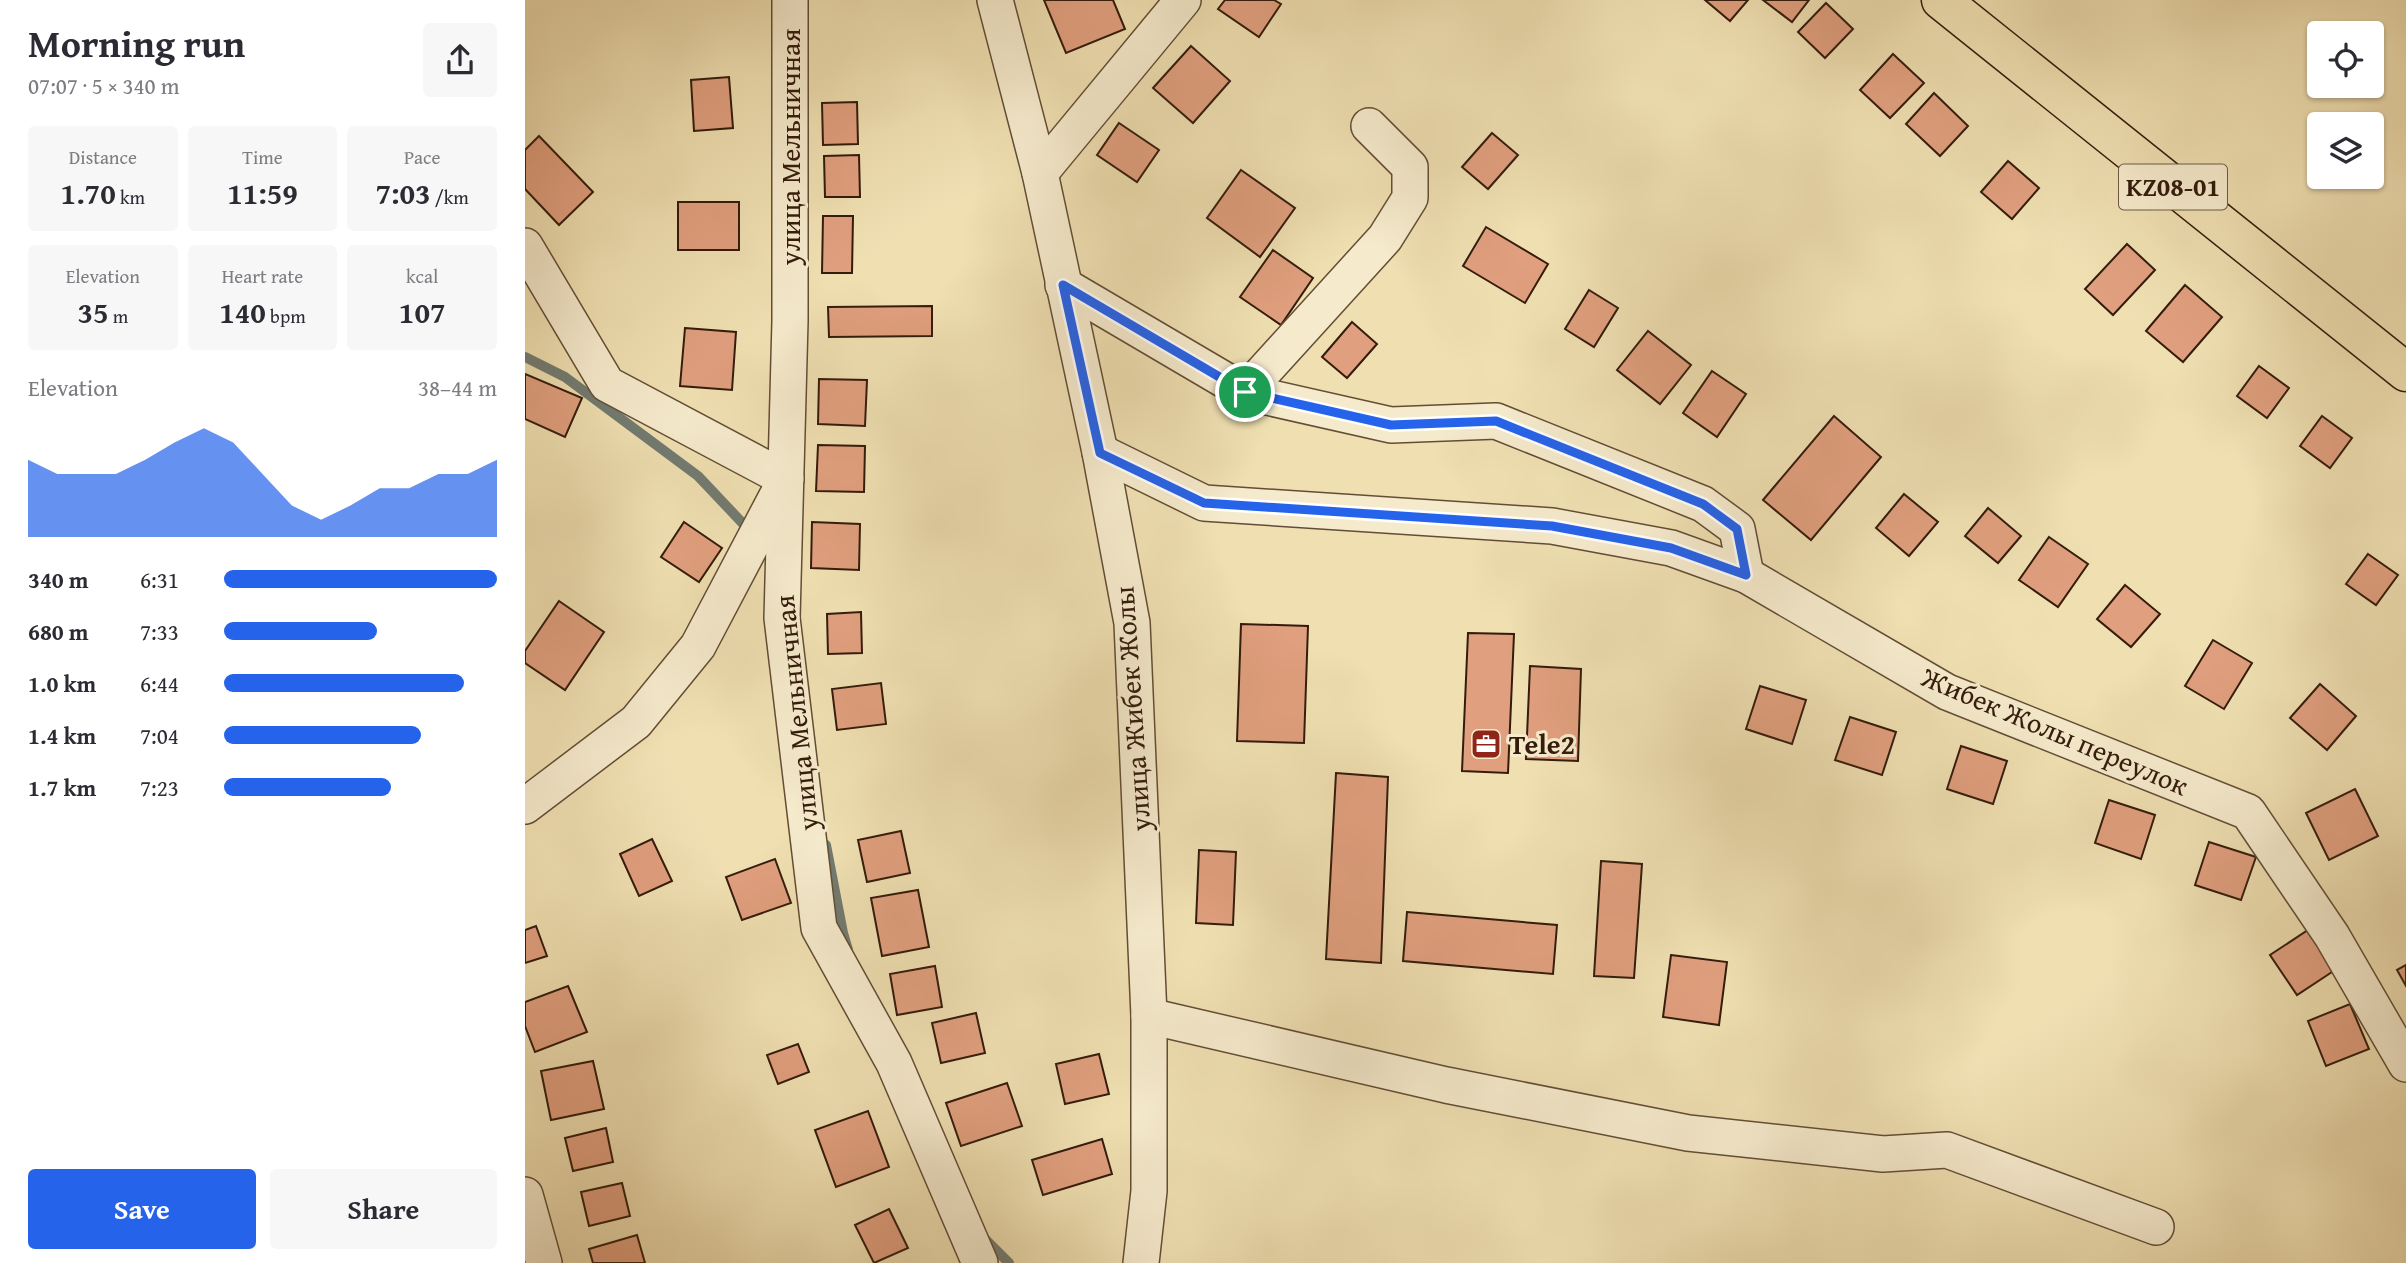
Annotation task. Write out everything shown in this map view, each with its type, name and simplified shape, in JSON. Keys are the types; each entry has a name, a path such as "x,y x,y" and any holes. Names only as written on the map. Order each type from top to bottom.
{"main road":[{"name":"KZ08-01","path":"1941,0 2406,372"}],"street":[{"name":"улица Мельничная","path":"790,0 790,321 782,618 819,928 894,1063 980,1263"},
{"name":"улица Жибек Жолы","path":"995,0 1040,173 1100,453 1132,623 1149,1016 1149,1191 1141,1263"},
{"path":"1040,173 1184,0"},
{"path":"1245,392 1385,238 1411,198 1411,167 1369,126"},
{"path":"525,246 607,384 786,479 698,646 636,722 525,806"},
{"path":"1063,285 1245,392 1391,425 1496,421 1703,504 1737,529 1746,575"},
{"name":"Жибек Жолы переулок","path":"1100,453 1204,503 1552,526 1671,548 1746,575 1947,692 2248,812 2332,936 2406,1064"},
{"path":"1149,1016 1446,1085 1688,1133 1883,1154 1947,1150 2157,1227"},
{"path":"525,1195 544,1263"}],"building":[{"path":"1044,0 1113,0 1125,29 1066,53"},
{"path":"1225,0 1274,0 1281,4 1259,37 1218,9"},
{"path":"1705,0 1748,0 1730,21"},
{"path":"1763,0 1809,0 1792,22"},
{"path":"1826,3 1853,29 1825,58 1798,32"},
{"path":"1191,46 1230,81 1193,123 1153,88"},
{"path":"1893,54 1924,83 1890,118 1860,90"},
{"path":"729,77 733,128 694,131 691,80"},
{"path":"1934,93 1968,126 1940,156 1906,124"},
{"path":"857,102 858,144 823,145 822,103"},
{"path":"1119,123 1159,150 1137,182 1097,155"},
{"path":"1492,133 1518,155 1488,189 1462,167"},
{"path":"539,136 593,192 559,225 525,189 525,150"},
{"path":"859,155 860,197 825,197 824,156"},
{"path":"2008,161 2039,188 2012,219 1981,192"},
{"path":"1241,170 1295,208 1260,257 1207,218"},
{"path":"678,202 739,202 739,250 678,250"},
{"path":"823,216 853,216 852,273 822,273"},
{"path":"1486,227 1548,264 1525,303 1463,266"},
{"path":"2127,244 2155,270 2113,315 2085,289"},
{"path":"1273,250 1313,278 1281,325 1240,297"},
{"path":"2185,285 2222,317 2183,362 2146,331"},
{"path":"1589,290 1618,308 1594,347 1565,329"},
{"path":"932,306 932,336 829,337 828,307"},
{"path":"1352,322 1377,344 1347,378 1322,357"},
{"path":"685,328 736,332 732,390 680,386"},
{"path":"1648,331 1691,365 1660,404 1617,370"},
{"path":"2259,366 2289,388 2267,418 2237,396"},
{"path":"1712,371 1746,394 1717,437 1683,413"},
{"path":"525,374 582,398 565,437 525,419"},
{"path":"819,379 867,380 865,426 818,424"},
{"path":"1834,416 1881,457 1811,540 1763,500"},
{"path":"2322,416 2352,438 2330,468 2300,446"},
{"path":"818,445 865,446 864,492 816,491"},
{"path":"1904,494 1938,522 1909,556 1876,528"},
{"path":"1988,508 2021,536 1998,563 1965,536"},
{"path":"684,522 722,548 699,582 661,557"},
{"path":"812,522 860,524 859,570 811,568"},
{"path":"2049,537 2088,564 2058,607 2019,580"},
{"path":"2368,554 2398,575 2376,605 2346,584"},
{"path":"2125,585 2160,614 2131,647 2097,619"},
{"path":"559,601 604,632 565,690 525,663 525,651"},
{"path":"861,612 862,653 828,654 827,614"},
{"path":"1241,624 1308,626 1304,743 1237,741"},
{"path":"1468,633 1514,634 1508,773 1462,771"},
{"path":"2213,640 2252,663 2224,709 2185,686"},
{"path":"1530,666 1581,669 1578,761 1526,759"},
{"path":"881,683 886,724 837,730 832,689"},
{"path":"2320,684 2356,716 2327,750 2290,718"},
{"path":"1760,686 1806,700 1792,744 1746,729"},
{"path":"1850,717 1896,732 1882,775 1835,760"},
{"path":"1961,746 2007,761 1993,804 1947,789"},
{"path":"1336,773 1388,777 1381,963 1326,959"},
{"path":"2355,789 2378,836 2329,860 2306,813"},
{"path":"2109,800 2155,815 2141,859 2095,843"},
{"path":"901,831 910,873 867,882 858,840"},
{"path":"652,839 672,881 639,896 620,854"},
{"path":"2209,842 2256,857 2241,900 2195,885"},
{"path":"1199,850 1236,852 1233,925 1196,923"},
{"path":"775,859 791,903 742,920 726,877"},
{"path":"1601,861 1642,864 1634,978 1594,976"},
{"path":"918,890 929,947 882,956 871,898"},
{"path":"1407,912 1557,925 1553,974 1403,961"},
{"path":"536,926 547,956 525,963 525,930"},
{"path":"2308,930 2335,970 2297,995 2270,955"},
{"path":"1671,955 1727,962 1719,1025 1663,1017"},
{"path":"2406,965 2406,986 2397,970"},
{"path":"935,966 942,1007 897,1015 890,974"},
{"path":"568,986 587,1032 535,1052 525,1026 525,1002"},
{"path":"2350,1004 2369,1049 2326,1066 2308,1021"},
{"path":"976,1013 985,1053 941,1063 932,1023"},
{"path":"798,1044 809,1072 778,1084 767,1055"},
{"path":"1099,1054 1109,1094 1065,1104 1056,1064"},
{"path":"593,1061 604,1109 551,1120 541,1071"},
{"path":"1007,1083 1022,1126 961,1146 946,1103"},
{"path":"868,1111 889,1167 836,1187 815,1130"},
{"path":"606,1128 613,1162 573,1171 565,1138"},
{"path":"1102,1139 1112,1174 1043,1195 1032,1160"},
{"path":"622,1183 630,1216 589,1226 581,1192"},
{"path":"889,1209 908,1248 874,1263 855,1225"},
{"path":"637,1235 645,1263 593,1263 589,1249"}],"waterway":[{"path":"525,357 565,377 698,476 750,531"},
{"path":"826,845 848,950"},
{"path":"984,1238 1009,1263"}],"place":[{"name":"Tele2","path":"1486,744"}],"route":[{"path":"1063,285 1245,392 1391,425 1496,421 1703,504 1737,529 1746,575 1671,548 1552,526 1204,503 1100,453 1063,285"}]}
